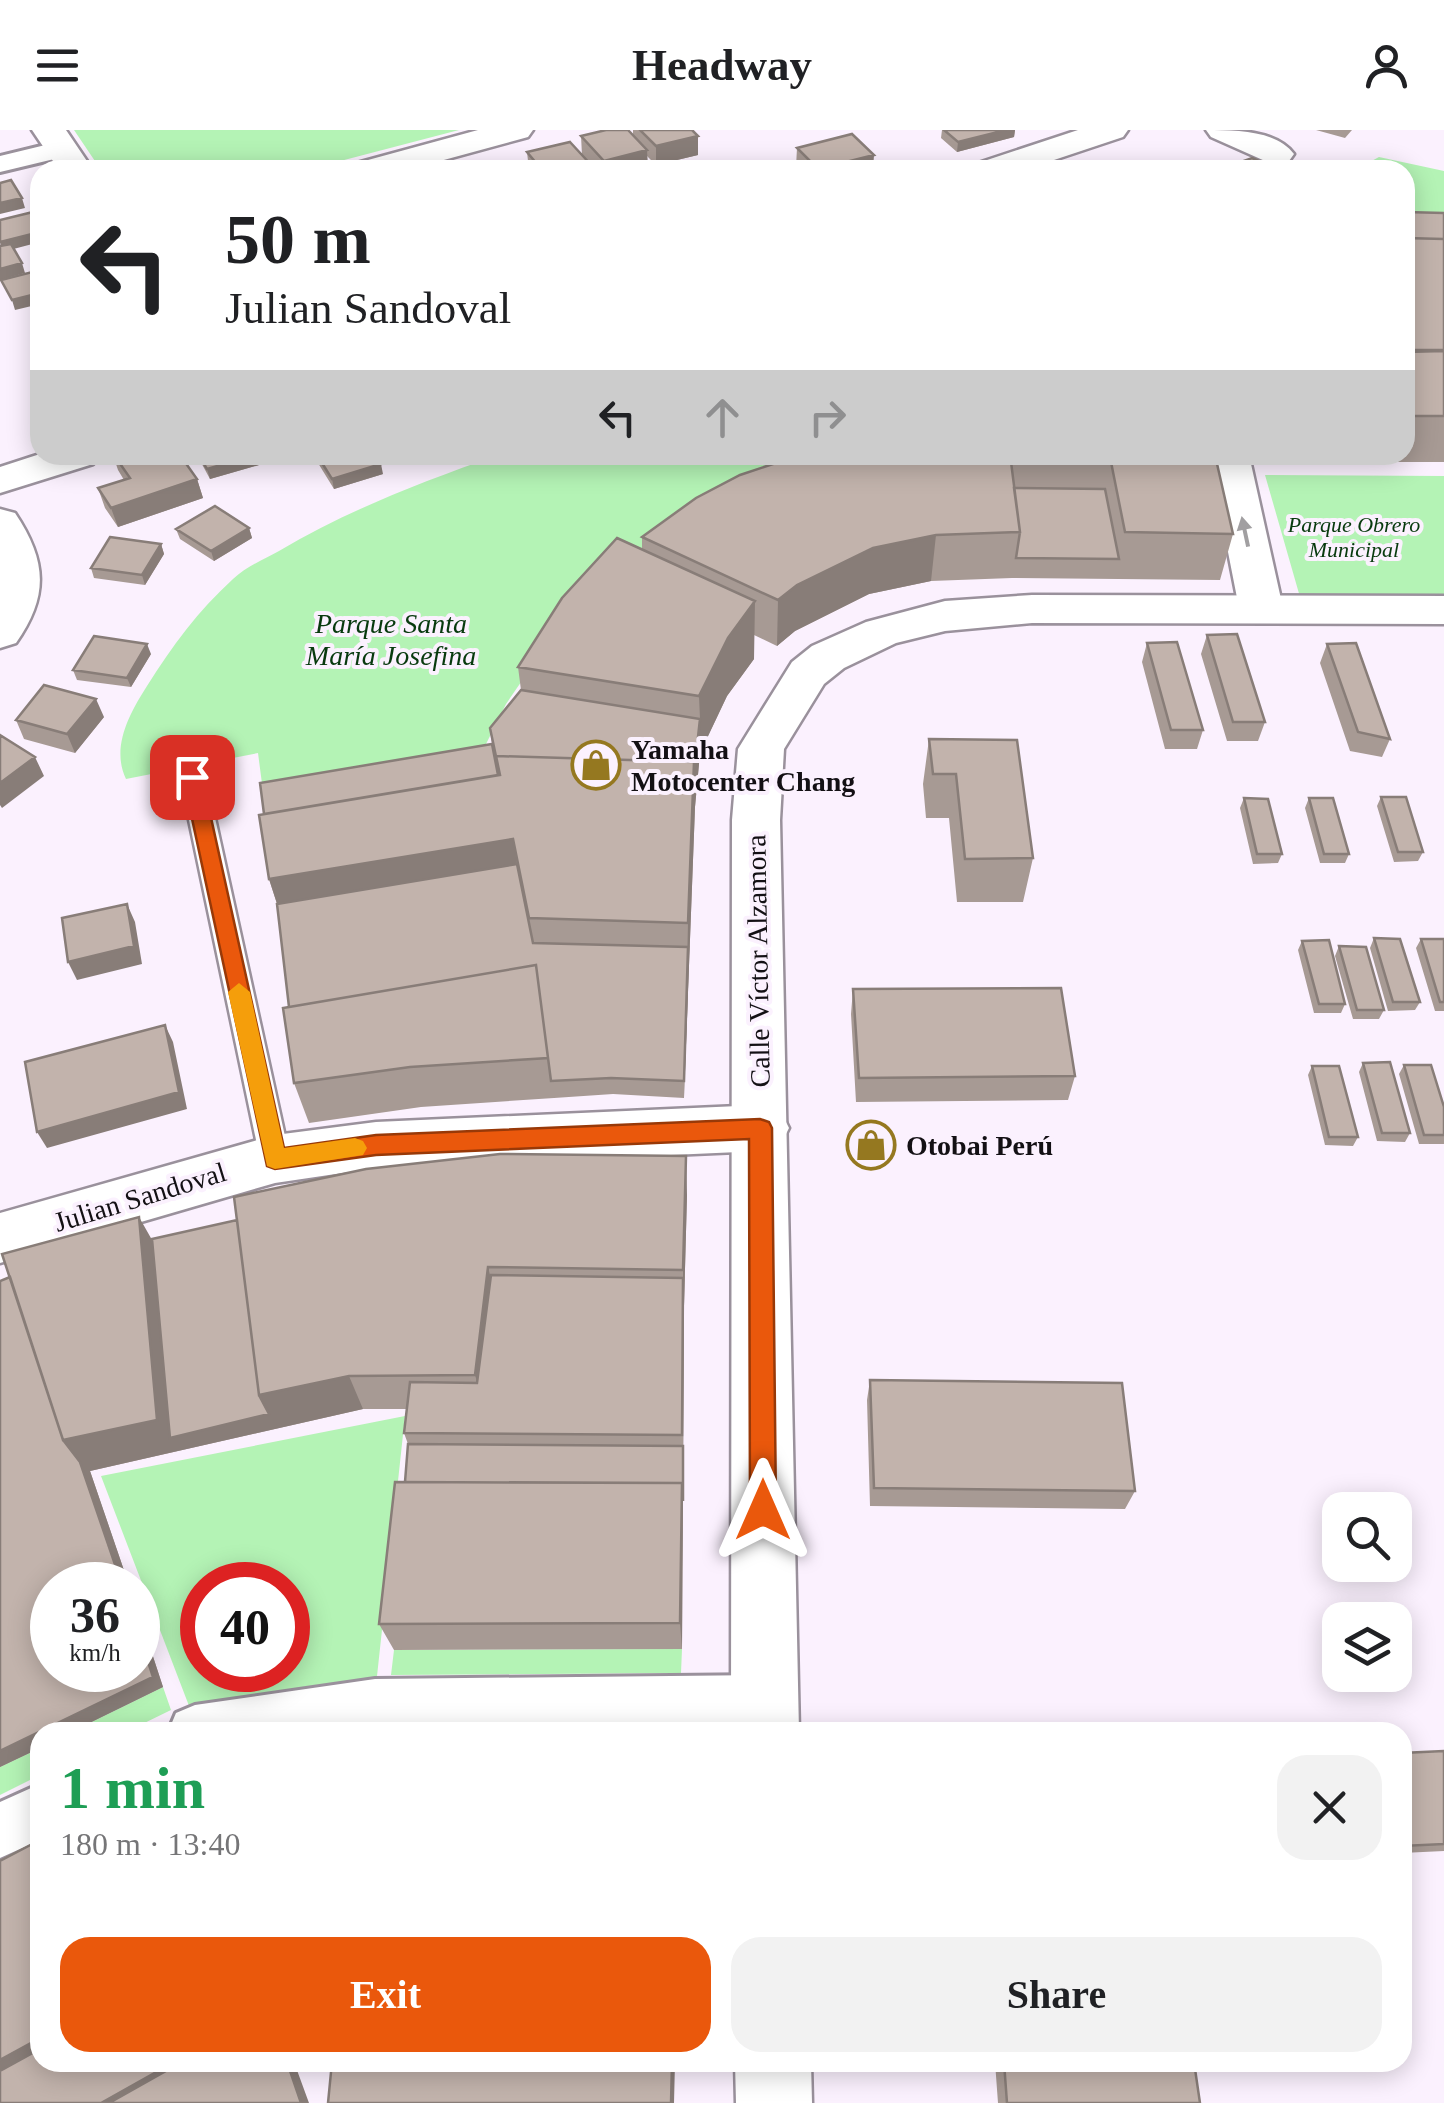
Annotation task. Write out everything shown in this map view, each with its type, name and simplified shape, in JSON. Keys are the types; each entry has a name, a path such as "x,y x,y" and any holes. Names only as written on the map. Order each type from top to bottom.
{"street":[{"path":"406,160 516,130"},
{"path":"1223,130 1277,154"},
{"path":"1013,160 1068,136 1109,146"},
{"path":"0,164 62,150"},
{"path":"0,480 48,465"},
{"path":"1230,465 1261,608"},
{"path":"0,522 22,571 18,597 0,633"},
{"name":"Calle Víctor Alzamora","path":"764,1717 756,820 762,749 808,673 828,657 882,632 946,616 1032,609 1444,610"},
{"name":"Julian Sandoval","path":"0,1238 275,1159 376,1145 760,1128"},
{"path":"262,1722 376,1705 764,1717"},
{"path":"0,1831 30,1816"},
{"path":"773,2072 774,2103"}],"lane":[{"path":"192,777 275,1159"}],"green space":[{"path":"74,130 459,130 344,160 94,160"},
{"path":"1415,165 1444,171 1444,227 1415,227"},
{"name":"Parque Santa María Josefina","path":"471,465 973,465 539,656 506,704 479,758 264,799 258,753 126,779 121,743 134,708 156,671 208,604 255,564 305,536 414,486"},
{"name":"Parque Obrero Municipal","path":"1265,475 1444,476 1444,598 1300,597"},
{"path":"405,1416 372,1722 195,1722 184,1692 310,1692 310,1562 180,1562 180,1682 160,1630 160,1562 134,1562 101,1476"},
{"path":"682,1649 681,1673 391,1675 394,1650"},
{"path":"163,1687 171,1710 146,1722 91,1722 160,1692"},
{"path":"30,1753 30,1780 0,1795 0,1767"}],"building":[{"path":"628,130 647,150 603,160 581,136"},
{"path":"640,130 692,130 698,136 656,146"},
{"path":"944,130 1006,130 958,142"},
{"path":"852,134 874,155 854,160 809,160 797,148"},
{"path":"570,142 587,160 534,160 527,152"},
{"path":"11,180 22,198 0,203 0,183"},
{"path":"1415,212 1444,213 1444,239 1415,238"},
{"path":"30,213 30,234 0,242 0,220"},
{"path":"1415,238 1444,239 1444,350 1415,350"},
{"path":"11,244 22,263 0,269 0,246"},
{"path":"30,273 30,296 12,300 1,280"},
{"path":"1444,351 1444,416 1415,416 1415,352"},
{"path":"121,465 187,465 197,479 111,508 98,488 130,478"},
{"path":"323,465 378,465 332,479"},
{"path":"770,465 1011,465 1020,532 936,535 873,548 797,585 778,600 642,537 696,498 740,475"},
{"path":"1112,465 1217,465 1233,534 1125,532"},
{"path":"1014,488 1105,489 1119,559 1016,558 1020,532"},
{"path":"215,506 249,528 211,551 176,529"},
{"path":"110,537 161,544 142,575 91,568"},
{"path":"617,538 755,601 728,638 699,696 518,667 562,598"},
{"path":"1237,634 1265,722 1233,722 1207,635"},
{"path":"94,636 147,644 127,678 73,670"},
{"path":"1177,642 1203,730 1171,730 1147,643"},
{"path":"1356,643 1390,739 1358,732 1327,644"},
{"path":"44,685 96,699 67,734 16,720"},
{"path":"521,690 700,719 694,773 694,762 496,756 498,766 490,728"},
{"path":"0,735 35,757 0,783"},
{"path":"929,739 1017,740 1033,858 965,859 956,774 933,774"},
{"path":"492,744 498,775 264,814 260,783"},
{"path":"496,756 694,762 688,923 529,918 513,839 269,879 259,815 500,775"},
{"path":"1381,797 1406,797 1423,852 1398,852"},
{"path":"1244,798 1268,799 1282,854 1257,854"},
{"path":"1309,798 1333,798 1349,854 1324,854"},
{"path":"517,864 533,943 688,947 684,1081 551,1081 536,965 289,1007 277,904"},
{"path":"127,904 134,946 68,962 62,918"},
{"path":"1374,938 1400,939 1420,1002 1393,1002"},
{"path":"1421,939 1444,939 1444,1002 1440,1002"},
{"path":"1329,940 1345,1004 1319,1004 1302,941"},
{"path":"1339,946 1366,947 1384,1010 1357,1010"},
{"path":"536,965 548,1058 410,1067 294,1083 283,1008"},
{"path":"1061,988 1075,1076 859,1078 853,989"},
{"path":"165,1025 179,1092 37,1132 25,1062"},
{"path":"1390,1062 1410,1133 1382,1133 1363,1063"},
{"path":"1404,1065 1431,1065 1444,1107 1444,1135 1424,1135"},
{"path":"1312,1066 1339,1066 1358,1137 1329,1137"},
{"path":"500,1154 686,1156 683,1270 488,1267 475,1375 349,1376 259,1395 234,1197 366,1169"},
{"path":"139,1217 157,1420 63,1440 2,1254"},
{"path":"237,1220 259,1395 269,1414 170,1438 152,1239"},
{"path":"491,1275 683,1278 682,1435 404,1433 410,1382 477,1383"},
{"path":"10,1277 63,1440 80,1462 114,1562 30,1562 30,1692 122,1692 60,1722 30,1722 30,1736 0,1751 0,1281"},
{"path":"870,1380 1122,1383 1135,1491 874,1488"},
{"path":"408,1444 683,1446 683,1501 682,1483 405,1482"},
{"path":"395,1482 682,1483 680,1623 379,1624"},
{"path":"1444,1751 1444,1844 1412,1846 1412,1753"},
{"path":"30,1845 30,2044 0,2060 0,1861"},
{"path":"30,2054 30,2072 156,2072 101,2103 0,2103 0,2071"},
{"path":"164,2072 290,2072 301,2103 109,2103"},
{"path":"331,2072 672,2072 671,2103 328,2103"},
{"path":"1005,2072 1195,2072 1200,2103 1007,2103"}],"slow traffic":[{"path":"239,992 275,1159 355,1148"}],"place":[{"name":"Yamaha Motocenter Chang","path":"596,765"},
{"name":"Otobai Perú","path":"871,1145"}],"route":[{"path":"192,777 275,1159 376,1145 760,1128 763,1510"}]}
